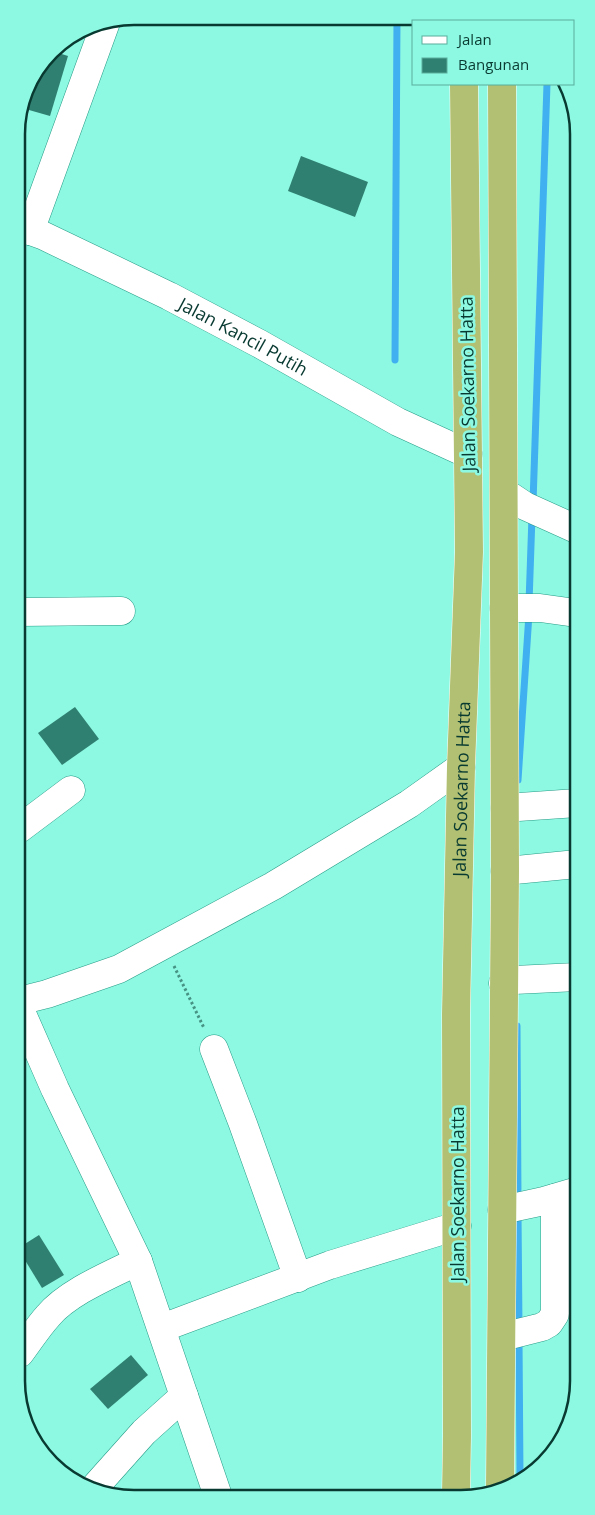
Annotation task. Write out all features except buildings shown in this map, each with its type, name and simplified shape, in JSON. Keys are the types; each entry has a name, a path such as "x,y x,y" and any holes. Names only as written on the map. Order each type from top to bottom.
{"highway":[{"name":"Jalan Soekarno Hatta","path":"456,1490 456,1014 461,767 469,552 464,85"},
{"name":"Jalan Soekarno Hatta","path":"500,1483 502,1210 514,981 505,871 505,808 522,608 515,499 502,85"}],"street":[{"path":"25,223 103,30"},
{"name":"Jalan Kancil Putih","path":"25,229 170,296 260,344 398,422 468,454"},
{"path":"515,499 570,526"},
{"path":"522,608 570,612"},
{"path":"25,612 121,611"},
{"path":"25,1009 47,994 119,969 273,886 409,804 461,767"},
{"path":"25,824 71,790"},
{"path":"505,808 570,803"},
{"path":"505,871 570,865"},
{"path":"514,981 570,977"},
{"path":"25,1024 138,1261 216,1490"},
{"path":"214,1049 298,1278"},
{"path":"502,1210 567,1194 554,1314 549,1323 542,1327 502,1337"},
{"path":"162,1328 330,1265 457,1226"},
{"path":"25,1346 48,1315 63,1302 78,1292 138,1261"},
{"path":"98,1484 144,1432 184,1396"}],"path":[{"path":"164,945 214,1049"}],"waterway":[{"path":"395,360 397,25"},
{"path":"533,503 547,85"},
{"path":"529,603 532,516"},
{"path":"518,780 529,614"},
{"path":"517,1026 518,1200"},
{"path":"518,1213 519,1328"},
{"path":"519,1338 520,1473"}]}
